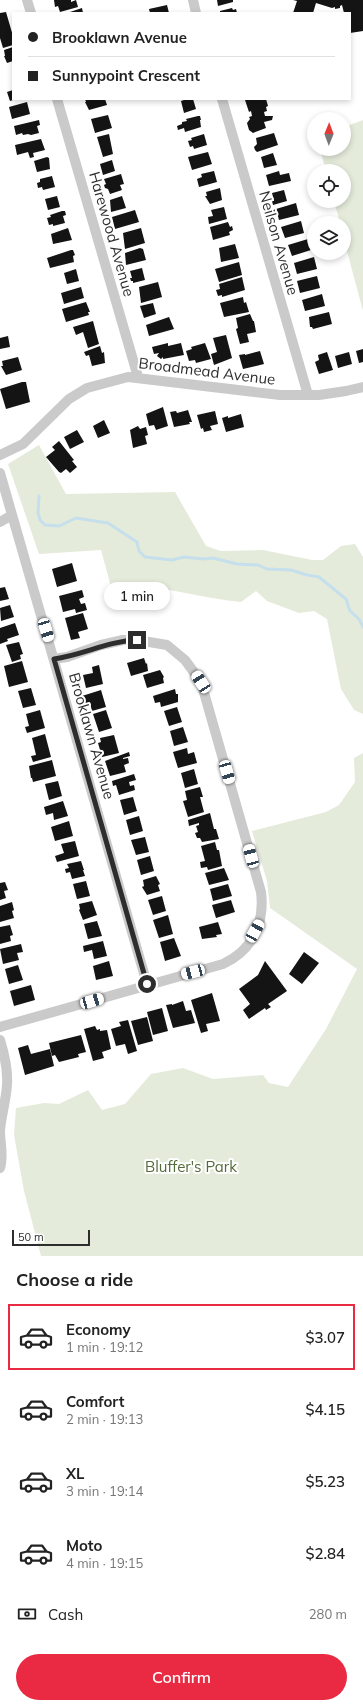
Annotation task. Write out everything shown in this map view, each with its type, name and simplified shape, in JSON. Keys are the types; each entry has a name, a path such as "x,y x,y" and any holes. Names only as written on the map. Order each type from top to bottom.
{"street":[{"path":"28,0 31,12"},
{"path":"193,0 196,12"},
{"name":"Harewood Avenue","path":"57,100 138,377"},
{"name":"Neilson Avenue","path":"222,100 308,395"},
{"name":"Broadmead Avenue","path":"0,455 23,444 69,399 87,388 128,377 280,395 304,396 330,394 363,387"},
{"name":"Brooklawn Avenue","path":"0,474 147,984"},
{"path":"0,522 12,515"},
{"path":"0,1027 147,984 223,964 235,958 248,946 260,922 262,903 261,892 245,833 201,682 185,660 167,645 137,640 123,640 101,645 67,657 54,659"},
{"path":"0,1040 6,1070 7,1086 1,1123 3,1160 0,1168"}],"green space":[{"path":"363,120 363,311 349,260 351,260 351,216 338,216 336,208 351,208 351,164 324,164 322,156 351,156 351,124"},
{"path":"39,445 66,494 175,492 206,546 221,551 263,550 312,560 323,560 341,546 355,544 363,557 363,714 354,710 341,689 327,619 314,611 299,613 267,601 256,591 241,602 156,588 125,588 113,594 101,550 39,554 8,464"},
{"name":"Bluffer's Park","path":"363,753 363,1256 41,1256 24,1191 14,1135 16,1108 44,1103 59,1104 88,1090 102,1110 125,1104 151,1074 183,1068 213,1079 263,1075 269,1083 288,1087 326,1029 357,969 270,908 267,881 252,831 326,812 339,805 355,782 354,758"}],"building":[{"path":"54,0 71,0 71,2 76,0 78,7 60,12 58,6 55,7"},
{"path":"217,0 233,0 233,2 218,6"},
{"path":"293,0 363,0 363,31 351,33 351,12 344,12 342,5 340,8 335,9 335,7 332,8 316,3 313,12 293,12 297,1"},
{"path":"167,5 169,12 150,12 149,9"},
{"path":"82,8 83,12 70,12"},
{"path":"232,8 233,10 236,9 237,12 220,12"},
{"path":"6,12 12,33 12,45 3,48 0,38 0,13"},
{"path":"12,47 12,61 7,63 4,56 4,50"},
{"path":"12,90 13,100 10,101 7,92"},
{"path":"85,100 105,100 107,105 89,110"},
{"path":"193,100 196,109 184,113 181,101"},
{"path":"245,100 266,100 268,106 266,107 267,111 264,112 265,116 273,116 272,120 264,122 266,128 253,133 249,130 247,123 250,119 249,117 252,116 251,111 249,112"},
{"path":"27,102 30,114 12,119 9,107"},
{"path":"108,115 112,128 95,133 91,119"},
{"path":"200,116 201,127 185,132 184,128 178,130 177,126 182,124 182,122 187,121 186,119"},
{"path":"39,120 40,125 37,126 39,133 23,135 22,133 16,135 14,126"},
{"path":"274,133 278,145 257,152 255,150 254,147 257,144 256,138"},
{"path":"109,134 113,154 103,157 97,137"},
{"path":"204,134 207,145 194,149 193,146 190,147 188,141 192,140 191,138"},
{"path":"41,139 45,150 33,153 34,157 30,158 28,152 17,155 15,145"},
{"path":"208,152 212,164 192,170 188,157"},
{"path":"273,153 277,165 264,168 261,157"},
{"path":"47,157 49,158 50,169 37,172 34,161"},
{"path":"112,160 115,171 103,175 100,164"},
{"path":"214,171 217,182 199,187 197,179 202,177 201,174"},
{"path":"279,171 280,175 289,173 291,181 269,186 266,175"},
{"path":"121,174 124,184 120,185 122,190 110,194 108,189 105,188 104,185 106,184 104,179"},
{"path":"52,176 55,187 43,190 42,187 38,188 37,183 40,182 40,179"},
{"path":"220,188 222,200 210,204 205,196 207,196 206,192"},
{"path":"284,190 287,201 273,205 272,201 274,201 272,193"},
{"path":"57,196 60,207 48,210 45,199"},
{"path":"122,196 126,208 111,212 110,200"},
{"path":"296,203 299,215 279,220 276,209"},
{"path":"224,207 227,219 209,224 208,217 213,216 211,210"},
{"path":"135,210 139,222 115,229 112,217"},
{"path":"65,211 66,215 63,216 65,223 53,226 53,224 49,225 47,218 51,217 50,215"},
{"path":"301,221 304,233 285,238 281,227"},
{"path":"228,222 230,227 232,226 233,230 229,232 230,235 213,240 210,227"},
{"path":"68,228 72,240 53,244 51,234"},
{"path":"141,228 145,243 125,249 123,233"},
{"path":"307,239 307,251 292,256 288,245"},
{"path":"235,244 239,258 221,262 219,248"},
{"path":"140,248 143,249 146,260 126,265 125,253"},
{"path":"73,250 75,255 73,256 74,262 50,268 47,258"},
{"path":"307,259 315,260 317,269 297,274 294,263"},
{"path":"239,262 242,275 219,282 215,269"},
{"path":"142,268 145,280 133,283 130,278 132,278 130,271"},
{"path":"76,269 79,281 67,284 64,273"},
{"path":"317,276 320,288 300,293 297,281"},
{"path":"242,277 245,290 222,297 222,295 218,296 216,290 220,289 219,284"},
{"path":"158,282 162,297 141,303 139,287"},
{"path":"81,287 84,298 64,304 61,293"},
{"path":"322,294 325,306 305,311 302,300"},
{"path":"243,297 244,303 246,302 249,312 224,317 220,303"},
{"path":"86,302 90,312 88,312 89,315 66,322 62,309"},
{"path":"153,303 156,314 144,318 140,306"},
{"path":"329,312 332,324 313,329 310,327 309,317"},
{"path":"250,314 254,321 256,332 247,334 249,342 240,344 236,329 238,328 236,318"},
{"path":"169,317 174,329 149,336 146,325"},
{"path":"93,321 99,344 88,348 83,332 76,335 73,327"},
{"path":"226,335 232,358 214,365 211,354 217,352 213,338"},
{"path":"8,336 10,347 0,349 0,338"},
{"path":"168,343 168,346 181,343 184,355 163,359 163,357 161,359 157,356 159,353 154,354 152,347"},
{"path":"205,343 211,359 196,363 195,360 189,361 186,351 192,349 191,347"},
{"path":"100,346 102,353 104,352 105,363 92,366 89,355 86,356 84,352"},
{"path":"363,349 363,362 359,363 356,351"},
{"path":"260,351 264,364 243,369 239,355"},
{"path":"327,352 333,370 319,374 315,362 319,360 318,355"},
{"path":"349,352 352,364 338,368 335,356"},
{"path":"18,357 22,370 6,375 1,366 3,366 2,361"},
{"path":"26,382 30,402 6,409 0,389"},
{"path":"163,407 168,426 156,430 154,425 149,426 146,414"},
{"path":"188,410 192,422 189,422 190,424 174,427 170,412 176,411 177,413"},
{"path":"215,411 218,424 210,426 212,430 204,432 203,428 201,429 197,415"},
{"path":"241,414 244,427 226,432 222,418 228,416 228,418"},
{"path":"104,420 110,433 98,438 93,426"},
{"path":"138,426 140,429 146,427 148,435 145,436 147,444 133,448 130,430"},
{"path":"77,430 84,442 70,449 64,437"},
{"path":"59,441 74,460 72,461 77,467 70,473 66,469 61,473 59,472 46,457 55,450 52,447"},
{"path":"72,563 77,581 57,587 52,569"},
{"path":"5,587 9,599 0,601 0,588"},
{"path":"82,590 84,597 79,599 81,604 85,603 87,610 76,613 75,609 63,612 59,596"},
{"path":"10,605 14,617 1,621 0,608"},
{"path":"83,613 88,629 78,632 80,638 71,640 65,618"},
{"path":"15,623 19,635 7,639 8,641 0,644 0,628"},
{"path":"19,642 23,654 20,655 21,659 12,662 6,645"},
{"path":"144,658 146,664 147,663 148,671 131,676 127,663"},
{"path":"22,661 28,682 9,687 4,666"},
{"path":"99,665 103,684 86,688 83,675 93,673 92,667"},
{"path":"160,670 164,677 164,683 147,688 143,675"},
{"path":"31,688 36,705 23,708 18,691"},
{"path":"175,689 176,694 178,694 178,702 161,707 160,702 155,703 153,696"},
{"path":"101,690 106,707 92,711 90,703 84,704 82,696"},
{"path":"177,707 182,722 169,726 164,711"},
{"path":"40,710 45,728 27,733 25,727 29,726 26,714"},
{"path":"106,710 112,728 99,732 93,714"},
{"path":"183,727 188,742 174,746 170,731"},
{"path":"45,734 51,757 33,762 31,756 36,755 32,738"},
{"path":"114,735 119,753 102,757 98,743 101,742 100,738"},
{"path":"187,748 188,754 194,752 197,763 178,768 173,752"},
{"path":"129,752 130,756 123,758 128,758 129,763 124,765 126,772 110,776 105,761"},
{"path":"52,760 56,776 33,782 29,766"},
{"path":"194,769 198,784 185,788 181,773"},
{"path":"134,774 136,780 129,782 130,786 134,785 135,790 119,795 116,785 113,786 112,781"},
{"path":"58,781 62,796 49,800 45,784"},
{"path":"200,787 203,797 200,797 204,812 188,817 183,801 187,800 185,791"},
{"path":"133,797 137,811 124,815 120,800"},
{"path":"63,801 68,816 54,820 53,813 46,815 44,807"},
{"path":"210,813 214,829 216,829 219,839 202,842 200,838 197,838 195,833 198,832 196,826 199,825 199,823 189,826 188,820"},
{"path":"139,816 143,831 130,835 126,820"},
{"path":"69,821 73,836 55,841 51,827"},
{"path":"145,837 149,852 136,855 131,840"},
{"path":"75,841 79,856 57,862 55,856 64,853 61,844"},
{"path":"215,842 217,850 219,850 222,866 208,870 207,867 201,868 200,862 205,861 201,846"},
{"path":"150,856 154,871 141,875 137,860"},
{"path":"81,861 85,876 72,879 70,872 66,873 65,869 69,868 67,864"},
{"path":"224,868 229,880 209,885 205,873"},
{"path":"156,876 160,884 158,885 160,891 147,895 142,887 144,886 143,880"},
{"path":"86,881 90,896 77,899 73,884"},
{"path":"5,882 8,890 4,891 6,898 0,900 0,883"},
{"path":"228,884 232,896 213,901 210,889"},
{"path":"162,896 166,911 153,915 148,900"},
{"path":"231,900 235,912 216,918 212,905"},
{"path":"92,901 97,915 83,920 79,910 79,904"},
{"path":"12,902 14,918 0,922 0,906"},
{"path":"168,915 173,934 159,938 153,920"},
{"path":"97,921 102,936 88,939 84,924"},
{"path":"218,922 222,934 216,935 217,937 202,939 199,927"},
{"path":"10,925 13,935 10,936 11,941 0,944 0,927"},
{"path":"174,938 181,956 165,961 160,942"},
{"path":"103,941 107,956 94,959 92,950 84,952 83,946"},
{"path":"21,944 23,952 17,953 19,960 3,964 0,949"},
{"path":"304,952 319,963 302,984 289,974"},
{"path":"109,961 113,976 96,980 93,966"},
{"path":"265,961 287,991 268,1004 271,1007 266,1010 265,1008 249,1019 243,1010 250,1004 239,989 258,975"},
{"path":"18,965 23,980 9,984 5,969"},
{"path":"31,985 35,1000 14,1006 10,991"},
{"path":"212,993 220,1021 206,1024 208,1031 201,1033 191,1000"},
{"path":"183,1001 186,1011 191,1010 195,1023 173,1028 166,1005 172,1005"},
{"path":"162,1008 168,1031 153,1035 147,1012"},
{"path":"147,1017 153,1041 138,1045 131,1021"},
{"path":"128,1020 137,1051 128,1054 125,1044 116,1046 111,1029 121,1026 119,1022"},
{"path":"95,1026 97,1030 100,1029 100,1031 107,1030 111,1049 102,1052 104,1058 93,1061 84,1029"},
{"path":"81,1035 86,1052 78,1054 79,1057 59,1062 55,1055 52,1056 49,1043"},
{"path":"28,1045 31,1054 50,1049 54,1066 25,1075 18,1048"}],"waterway":[{"path":"39,496 38,513 40,520 45,525 59,526 76,518 108,523 137,542 139,551 145,557 172,560 184,557 203,559 213,558 237,564 258,565 267,569 291,570 319,577 346,599 350,611 359,619 363,627"}],"route":[{"path":"137,640 123,640 101,645 67,657 54,659 147,984"}]}
